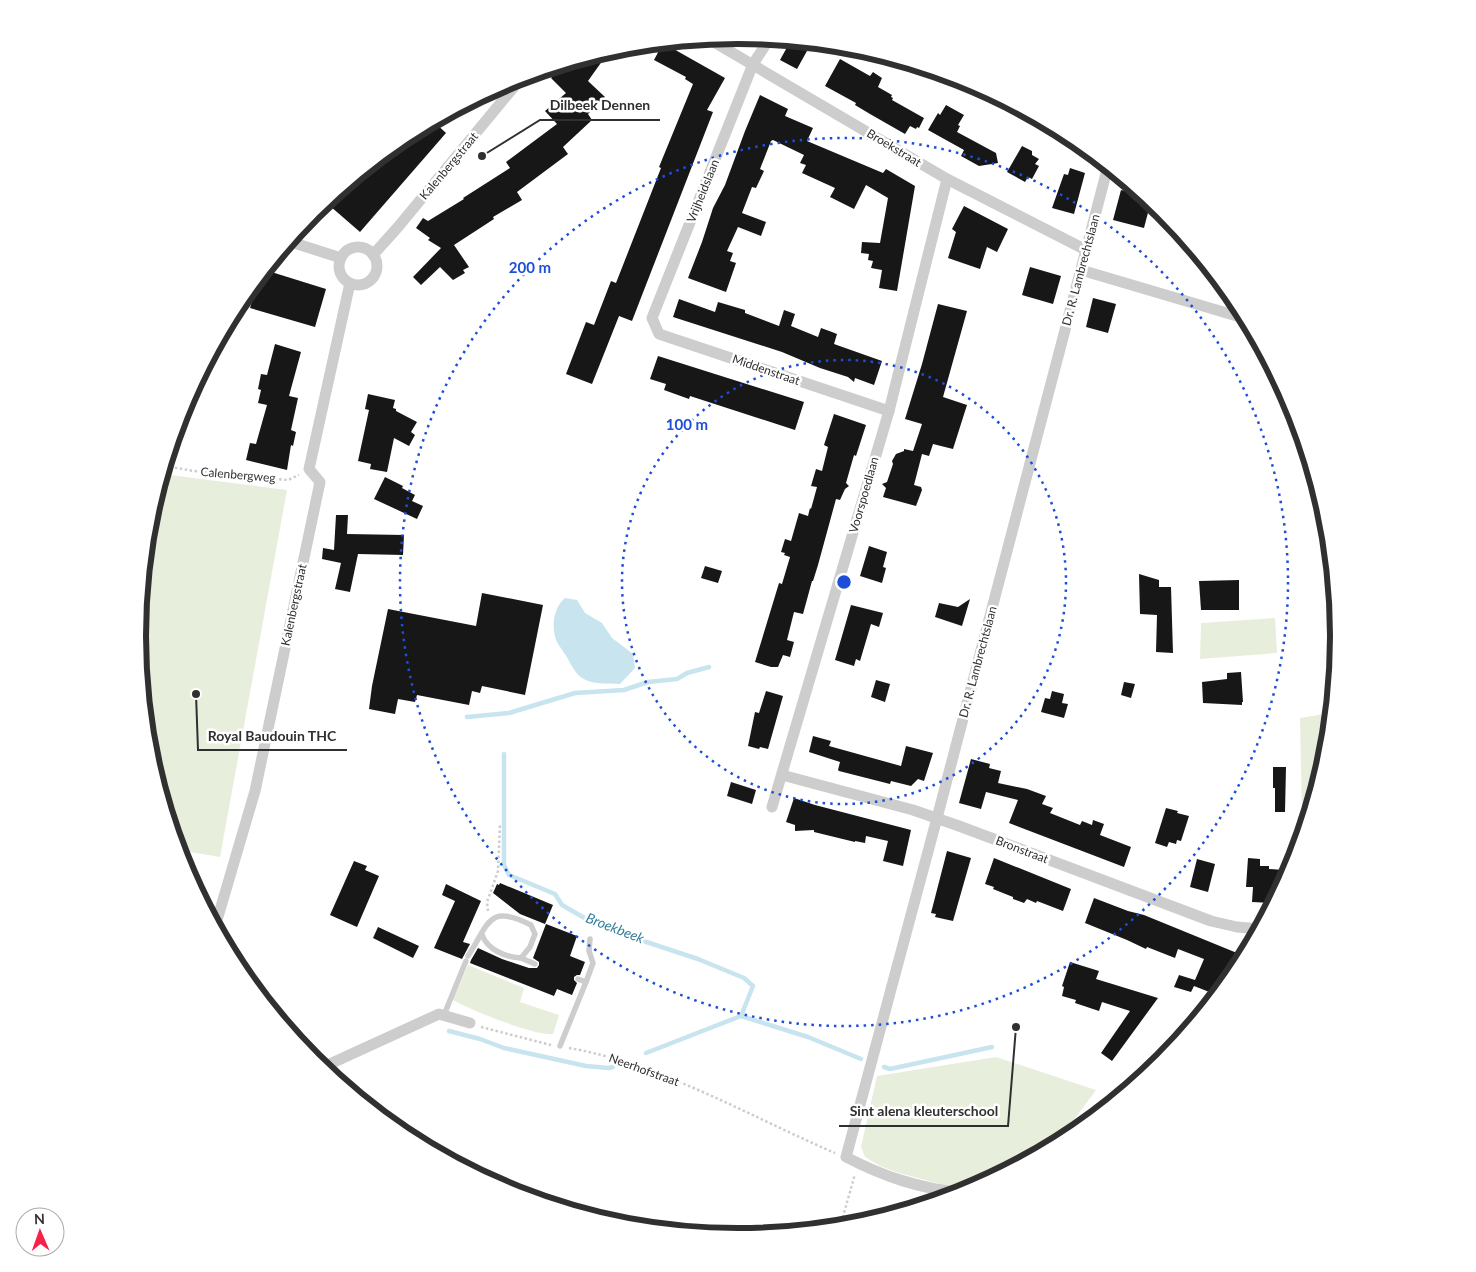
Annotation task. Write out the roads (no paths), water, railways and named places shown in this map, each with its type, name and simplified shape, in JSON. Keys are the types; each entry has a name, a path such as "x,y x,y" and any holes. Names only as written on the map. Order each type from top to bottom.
{"street":[{"name":"Broekstraat","path":"718,44 947,180 1086,250"},
{"name":"Vrijheidslaan","path":"652,318 753,64 766,45"},
{"name":"Kalenbergstraat","path":"373,255 514,88"},
{"name":"Dr. R. Lambrechtslaan","path":"945,1190 901,1181 880,1174 846,1157 1106,172"},
{"name":"Voorspoedlaan","path":"772,807 889,411 947,180"},
{"path":"295,243 341,258"},
{"path":"352,248 360,248 367,250 373,255 377,266 373,278 362,284 350,283 344,279 340,273 339,265 341,258 346,252 352,248"},
{"path":"1081,270 1236,316"},
{"name":"Kalenbergstraat","path":"218,918 255,791 318,492 320,482 309,469 350,283"},
{"name":"Middenstraat","path":"652,318 659,334 889,411"},
{"name":"Bronstraat","path":"782,775 937,818 1211,921 1253,928"},
{"path":"329,1064 439,1014 470,1024"}],"lane":[{"path":"444,1016 467,959 491,919 500,915 514,916 531,924 535,934 530,946 521,958"},
{"path":"482,935 486,944 493,950 536,964"},
{"path":"560,1046 594,963 589,951 590,939"},
{"path":"578,979 586,982"}],"water":[{"path":"565,598 577,600 585,613 602,623 612,638 633,654 635,668 620,684 595,683 586,680 572,667 557,642 554,631 554,618 558,607"}],"waterway":[{"name":"Broekbeek","path":"467,717 509,713 575,693 624,690 648,682 677,679 687,673 709,667"},
{"name":"Broekbeek","path":"504,754 504,865 509,875 555,894 562,905 588,920 616,932 698,959 744,978 753,986 741,1016"},
{"name":"Broekbeek","path":"646,1053 741,1016 808,1037 861,1059"},
{"name":"Broekbeek","path":"449,1031 480,1039 504,1048 586,1066 613,1067"},
{"name":"Broekbeek","path":"884,1067 890,1069 992,1047"}],"place":[{"name":"Dilbeek Dennen","path":"482,156"},
{"name":"Royal Baudouin THC","path":"196,694"},
{"name":"Sint alena kleuterschool","path":"1016,1027"}]}
